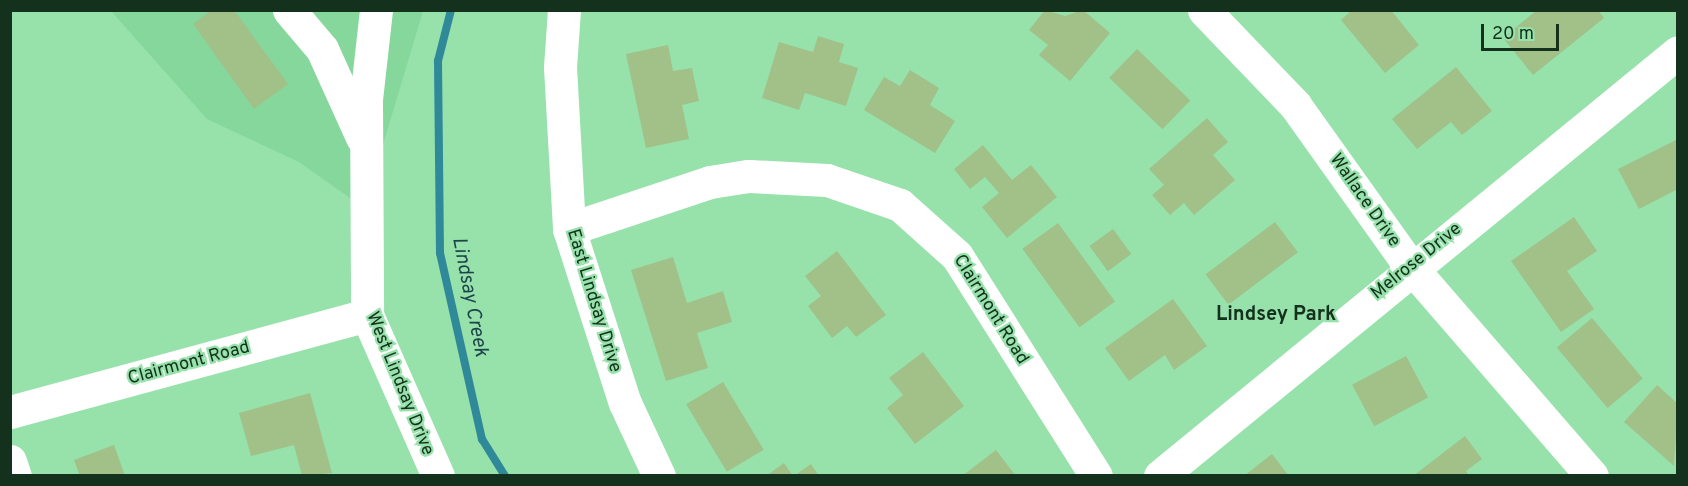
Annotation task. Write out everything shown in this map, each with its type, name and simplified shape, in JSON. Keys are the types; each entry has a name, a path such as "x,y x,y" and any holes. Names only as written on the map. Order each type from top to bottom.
{"street":[{"name":"West Lindsay Drive","path":"290,10 322,49 366,146"},
{"name":"West Lindsay Drive","path":"376,10 366,146 367,315 438,476"},
{"name":"East Lindsay Drive","path":"564,10 560,67 569,229 625,403 659,476"},
{"name":"Wallace Drive","path":"1204,10 1295,105 1410,266 1592,476"},
{"name":"Melrose Drive","path":"1160,476 1410,266 1677,52"},
{"name":"Clairmont Road","path":"569,229 710,182 749,176 826,180 900,205 957,256 1096,476"},
{"name":"Clairmont Road","path":"10,412 367,315"},
{"path":"10,461 15,476"}],"shaded area":[{"path":"111,11 423,11 364,208 299,162 207,119"}],"building":[{"path":"212,10 234,10 288,84 254,109 193,24"},
{"path":"1045,10 1065,16 1083,10 1110,33 1070,81 1039,55 1048,45 1029,30"},
{"path":"1352,10 1391,10 1419,45 1385,73 1341,20"},
{"path":"1537,10 1598,10 1604,18 1533,75 1503,38"},
{"path":"818,36 844,44 839,62 858,68 846,106 805,93 799,110 762,98 779,42 813,52"},
{"path":"668,45 673,71 692,68 699,101 682,105 689,139 646,148 626,54"},
{"path":"1137,49 1190,100 1162,129 1109,78"},
{"path":"1456,67 1492,111 1462,135 1451,122 1417,149 1392,119"},
{"path":"910,70 939,88 930,105 955,121 935,153 864,110 884,77 900,86"},
{"path":"1207,118 1228,142 1213,155 1235,180 1194,215 1184,203 1170,215 1152,195 1164,185 1149,169"},
{"path":"1678,139 1678,189 1639,209 1618,169"},
{"path":"983,145 1012,180 1031,165 1057,197 1007,238 982,207 999,193 985,177 970,189 954,169"},
{"path":"1574,217 1597,251 1567,271 1594,309 1561,332 1511,261"},
{"path":"1275,222 1298,252 1228,305 1206,274"},
{"path":"1058,223 1115,301 1079,327 1022,249"},
{"path":"1113,229 1131,254 1108,271 1090,246"},
{"path":"837,251 886,315 856,337 847,326 832,338 808,306 821,296 805,276"},
{"path":"673,257 687,303 723,291 732,322 697,333 708,368 666,381 631,270"},
{"path":"1173,299 1207,346 1174,370 1165,355 1129,381 1105,348"},
{"path":"1592,318 1643,379 1608,408 1557,348"},
{"path":"923,352 964,406 915,444 887,408 903,395 889,378"},
{"path":"1406,356 1428,397 1374,426 1352,385"},
{"path":"723,382 764,450 727,472 686,404"},
{"path":"1657,385 1678,404 1674,466 1624,422"},
{"path":"310,393 332,473 302,476 294,445 251,456 239,413"},
{"path":"1465,436 1482,459 1466,471 1469,476 1413,476"},
{"path":"114,445 125,476 80,476 74,460"},
{"path":"996,450 1016,476 962,476"},
{"path":"1272,454 1289,476 1244,476"},
{"path":"784,463 793,476 766,476"},
{"path":"811,464 819,476 794,476"}],"waterway":[{"name":"Lindsay Creek","path":"451,10 438,61 440,253 482,439 505,476"}],"district":[{"name":"Lindsey Park","path":"1276,315"}]}
